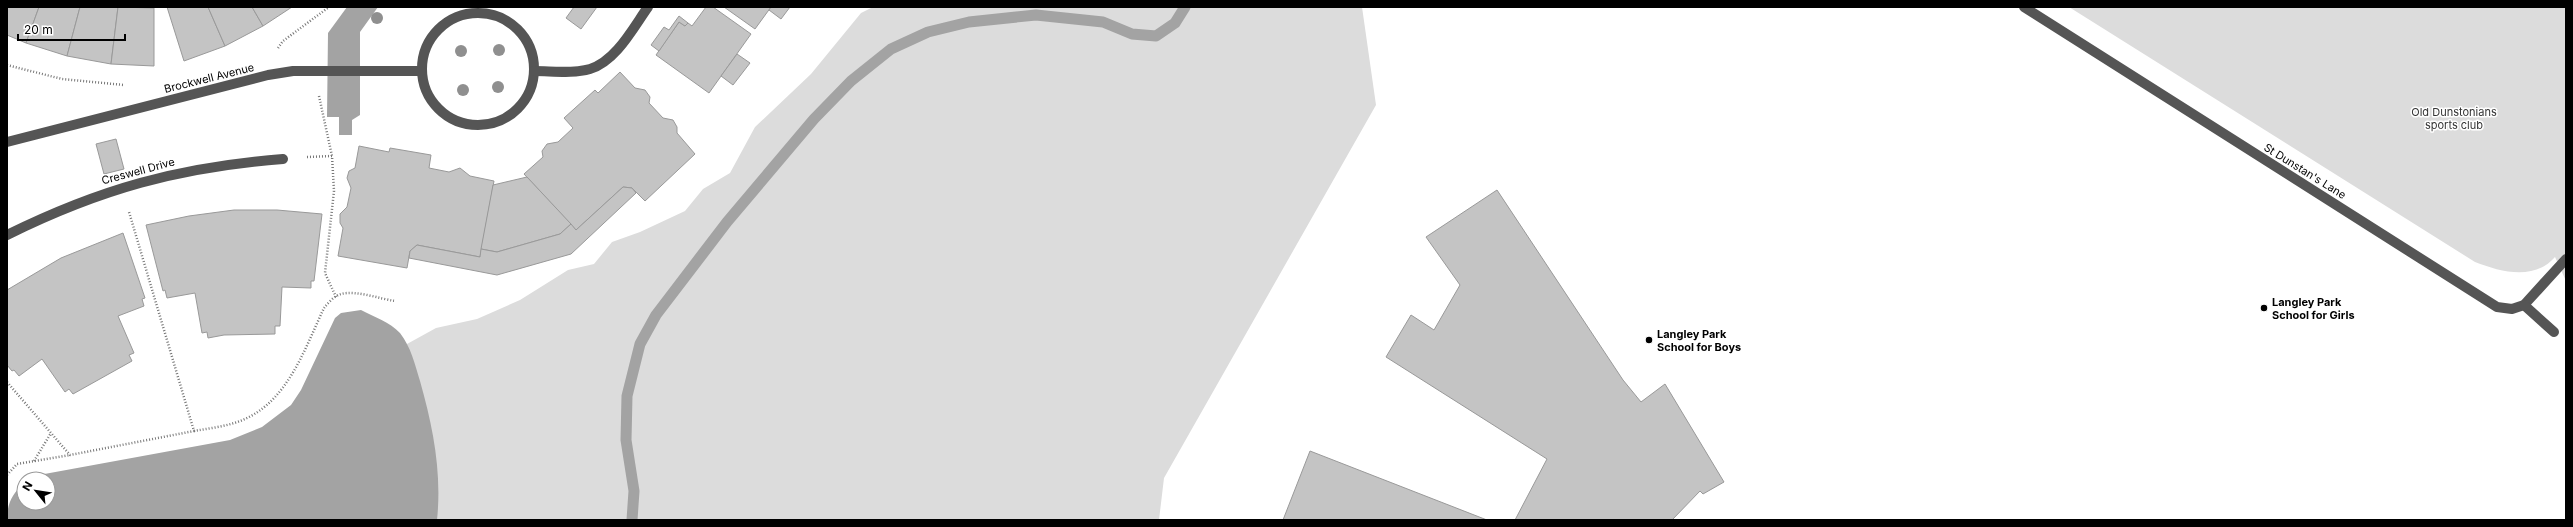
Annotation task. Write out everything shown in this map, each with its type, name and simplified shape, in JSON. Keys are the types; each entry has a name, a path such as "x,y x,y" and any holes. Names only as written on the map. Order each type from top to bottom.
{"street":[{"path":"534,71 580,71 600,64 619,48 648,7"},
{"name":"St Dunstan's Lane","path":"2024,7 2496,307 2512,309 2524,305"},
{"path":"460,11 500,17 516,27 528,43 534,62 534,81 526,100 513,114 498,123 481,126 464,124 447,117 434,106 425,91 421,71 423,57 431,39 444,24 460,11"},
{"name":"Brockwell Avenue","path":"7,142 268,75 322,71 421,71"},
{"name":"Creswell Drive","path":"7,235 72,204 121,187 198,168 283,159"},
{"path":"2554,332 2524,305 2566,259"}],"path":[{"path":"268,75 272,57 283,41 329,7"},
{"path":"7,65 62,79 131,86"},
{"path":"322,71 319,97 332,156 334,191 325,273 336,297"},
{"path":"283,159 332,156"},
{"path":"121,187 194,431"},
{"path":"7,475 17,464 232,424 247,418 275,398 286,385 324,308 336,297 340,294 351,294 395,301"},
{"path":"7,382 70,455"},
{"path":"33,461 51,433"}],"green space":[{"path":"873,7 1362,7 1376,105 1164,478 1159,520 428,520 407,344 436,328 477,319 520,300 568,270 594,264 612,242 640,232 685,211 703,189 730,173 755,127 811,74 861,13"},
{"name":"Old Dunstonians sports club","path":"2069,7 2566,7 2566,281 2555,257 2547,265 2527,272 2506,271 2475,262"}],"shaded area":[{"path":"347,7 378,7 360,32 360,115 352,120 352,135 339,135 339,117 327,117 328,33"},
{"path":"361,310 396,329 407,344 425,398 435,450 438,484 437,520 7,520 9,504 16,491 16,511 56,511 56,472 230,440 262,427 291,405 301,390 335,318 341,313"}],"building":[{"path":"7,7 39,7 26,43 7,35"},
{"path":"39,7 80,7 67,56 26,43"},
{"path":"80,7 118,7 111,64 67,56"},
{"path":"118,7 154,8 154,66 111,64"},
{"path":"167,7 208,7 225,46 184,61"},
{"path":"208,7 252,7 263,26 225,46"},
{"path":"252,7 292,7 263,26"},
{"path":"574,7 597,7 581,29 566,18"},
{"path":"706,7 713,7 751,34 709,93 656,55 679,22 685,26 688,23 692,26"},
{"path":"724,7 771,7 755,29"},
{"path":"771,7 790,7 781,19 769,10"},
{"path":"679,16 688,23 685,26 679,22 659,51 651,45 664,27 669,30"},
{"path":"737,54 750,63 733,85 721,76"},
{"path":"620,72 635,88 645,90 650,97 649,103 663,118 673,120 677,127 677,133 695,154 645,201 632,188 623,187 576,230 524,174 543,157 542,151 547,144 558,142 573,128 564,118 595,90 598,93"},
{"path":"116,139 124,169 104,174 96,144"},
{"path":"359,146 389,152 390,148 431,155 429,168 449,172 460,168 470,176 494,181 480,257 417,245 410,251 407,268 338,256 343,228 340,223 340,214 347,207 351,188 347,178 349,171 355,168"},
{"path":"527,177 571,224 560,234 497,252 481,249 493,185"},
{"path":"623,187 632,188 636,193 571,254 497,275 409,258 410,251 417,245 480,257 481,249 497,252 560,234 571,224 576,230"},
{"path":"1497,190 1623,380 1641,402 1665,384 1724,482 1703,494 1700,491 1672,520 1515,520 1547,459 1386,357 1411,315 1434,330 1460,285 1426,237"},
{"path":"234,210 277,210 322,214 314,281 311,281 311,288 282,287 280,326 275,326 275,334 224,335 208,338 207,332 202,333 195,293 167,298 165,290 163,291 146,225 189,216"},
{"path":"123,233 145,298 142,299 144,306 118,316 134,353 129,355 132,361 73,394 69,389 65,392 42,359 19,376 14,370 12,371 7,365 7,290 61,258"},
{"path":"1310,451 1487,520 1283,520"}],"waterway":[{"path":"632,520 634,491 626,440 627,396 640,344 656,315 727,222 814,119 851,81 891,49 928,32 969,22 1036,15 1103,22 1132,34 1156,36 1175,23 1185,7"}],"place":[{"name":"Langley Park School for Girls","path":"2264,308"},
{"name":"Langley Park School for Boys","path":"1649,340"}]}
